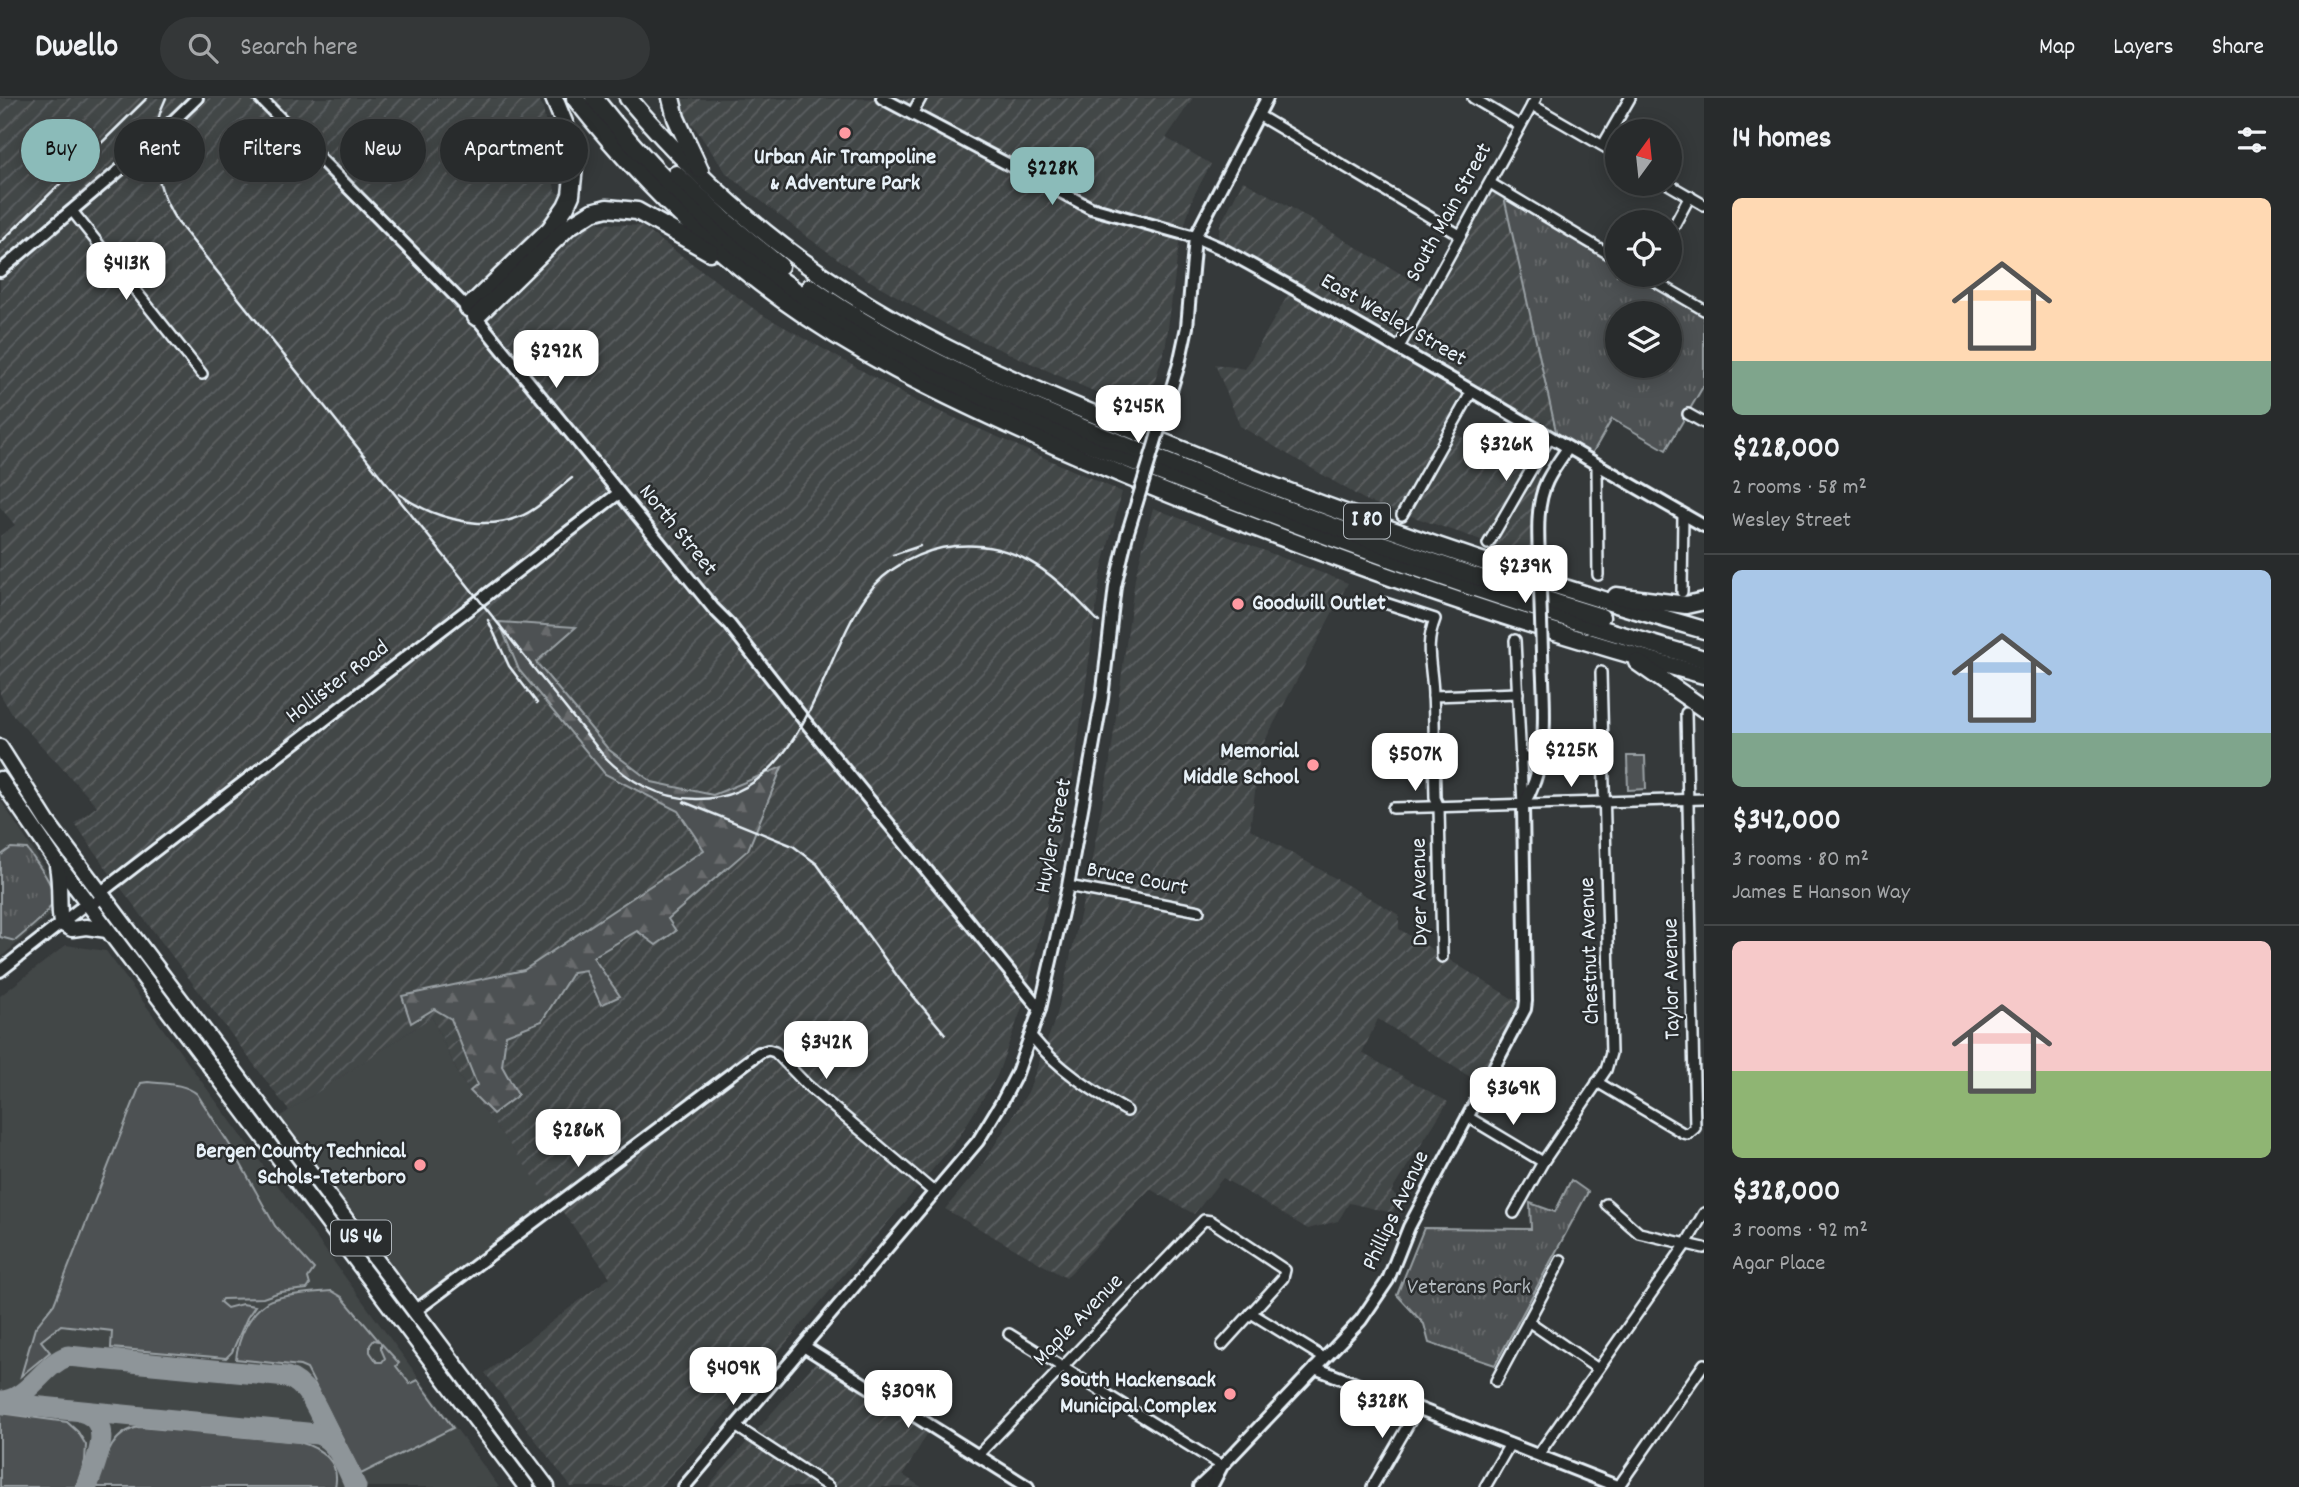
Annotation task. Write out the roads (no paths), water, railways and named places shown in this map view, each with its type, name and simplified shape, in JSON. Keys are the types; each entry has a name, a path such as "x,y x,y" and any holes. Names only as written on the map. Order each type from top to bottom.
{"highway":[{"path":"472,313 550,229 571,195 574,167 565,125 554,98"},
{"name":"I 80","path":"575,98 652,187 707,239 756,280 827,330 904,375 1099,465 1359,566 1516,620 1704,676"},
{"name":"I 80","path":"594,98 672,186 755,260 846,324 943,377 1135,461 1303,528 1514,601 1704,659"},
{"name":"I 80","path":"608,98 677,176 727,223 770,258 849,313 934,360 1093,432 1328,525 1511,589 1704,648"},
{"name":"I 80","path":"628,98 704,180 808,266 877,310 962,355 1112,421 1240,473 1445,549 1704,630"},
{"path":"671,98 676,118 704,180"},
{"path":"472,313 568,227 580,218 607,208 623,208 644,214 756,280"},
{"path":"1574,591 1686,605 1704,601"},
{"path":"1622,652 1704,709"},
{"name":"US 46","path":"0,747 42,814 83,870 547,1487"},
{"name":"US 46","path":"0,779 107,930 526,1487"},
{"path":"56,861 61,888 58,908 61,923 72,929 86,927 107,930"},
{"path":"83,870 82,882 87,893 87,903 107,915 151,974 173,991"},
{"path":"507,1461 534,1487"}],"street":[{"path":"0,271 73,212 197,98"},
{"name":"North Street","path":"260,98 472,313 729,624 1040,1009"},
{"name":"East Wesley Street","path":"882,98 1091,208 1195,237 1258,268 1399,347 1704,526"},
{"path":"912,114 921,98"},
{"name":"Huyler Street","path":"684,1487 935,1193 991,1121 1017,1073 1040,1009 1068,886 1102,698 1115,586 1127,535 1179,364 1187,327 1195,237 1267,98"},
{"path":"1473,98 1520,126"},
{"path":"1534,102 1603,145 1630,98"},
{"name":"South Main Street","path":"1399,347 1534,102"},
{"path":"1258,115 1460,235"},
{"path":"1490,183 1605,252"},
{"path":"1682,192 1704,205"},
{"path":"1682,211 1690,197"},
{"path":"73,212 202,374"},
{"path":"1666,287 1704,310"},
{"path":"1402,515 1472,391"},
{"path":"1688,414 1704,423"},
{"path":"1488,544 1550,437"},
{"name":"Phillips Avenue","path":"1523,805 1541,765 1544,739 1538,527 1542,494 1568,448"},
{"path":"1597,465 1598,575"},
{"name":"Hollister Road","path":"0,971 87,903 94,903 101,898 100,892 619,494"},
{"path":"1682,592 1683,514"},
{"name":"Dyer Avenue","path":"1385,603 1435,618 1428,641 1433,696 1434,798 1439,807 1442,957"},
{"name":"Phillips Avenue","path":"1199,1487 1315,1368 1381,1294 1409,1227 1520,1019 1526,1001 1523,805 1515,640"},
{"name":"Chestnut Avenue","path":"1514,1213 1543,1162 1609,1063 1613,1043 1601,673"},
{"path":"1433,696 1518,693"},
{"name":"Taylor Avenue","path":"1597,1082 1683,1133 1688,1134 1695,1128 1686,713"},
{"path":"1521,756 1531,758 1536,755 1544,739"},
{"path":"1393,808 1704,799"},
{"name":"Bruce Court","path":"1068,886 1199,911"},
{"path":"1031,1037 1071,1076 1126,1111"},
{"path":"415,1311 768,1049 775,1052 795,1074 935,1193"},
{"path":"1468,1117 1543,1162"},
{"path":"1606,1204 1639,1233 1704,1248"},
{"path":"1538,1455 1686,1244 1704,1213"},
{"name":"Maple Avenue","path":"977,1456 1201,1222 1211,1221 1282,1267 1285,1274 1283,1279 1251,1313"},
{"path":"1496,1381 1561,1260"},
{"path":"1222,1345 1251,1313 1324,1358"},
{"path":"1528,1321 1598,1369"},
{"path":"1009,1334 1222,1465"},
{"path":"805,1347 1028,1487"},
{"path":"1315,1368 1618,1487 1704,1364"},
{"path":"1372,1487 1418,1408"},
{"path":"737,1427 828,1487"},
{"path":"1485,1487 1510,1444"},
{"name":"Phillips Avenue","path":"1211,1487 1222,1465"}],"railway":[{"path":"0,243 147,98"},
{"path":"166,98 156,128 156,160 162,192 176,220 603,755 634,781 669,796 696,799 732,794 760,778 784,753 803,723 866,596 894,569 930,551 955,546 978,546 999,549 1018,556 1052,577 1099,622"},
{"path":"399,494 425,509 456,520 489,523 526,514 572,478"},
{"path":"893,555 920,546"},
{"path":"488,620 509,666 537,703"},
{"path":"684,802 793,846 817,864 900,980 945,1034"}],"place":[{"name":"Urban Air Trampoline & Adventure Park","path":"845,133"},
{"name":"Goodwill Outlet","path":"1238,604"},
{"name":"Memorial Middle School","path":"1313,765"},
{"name":"Bergen County Technical Schols-Teterboro","path":"420,1165"},
{"name":"South Hackensack Municipal Complex","path":"1230,1394"}],"park label":[{"name":"Veterans Park","path":"1469,1288"}]}
